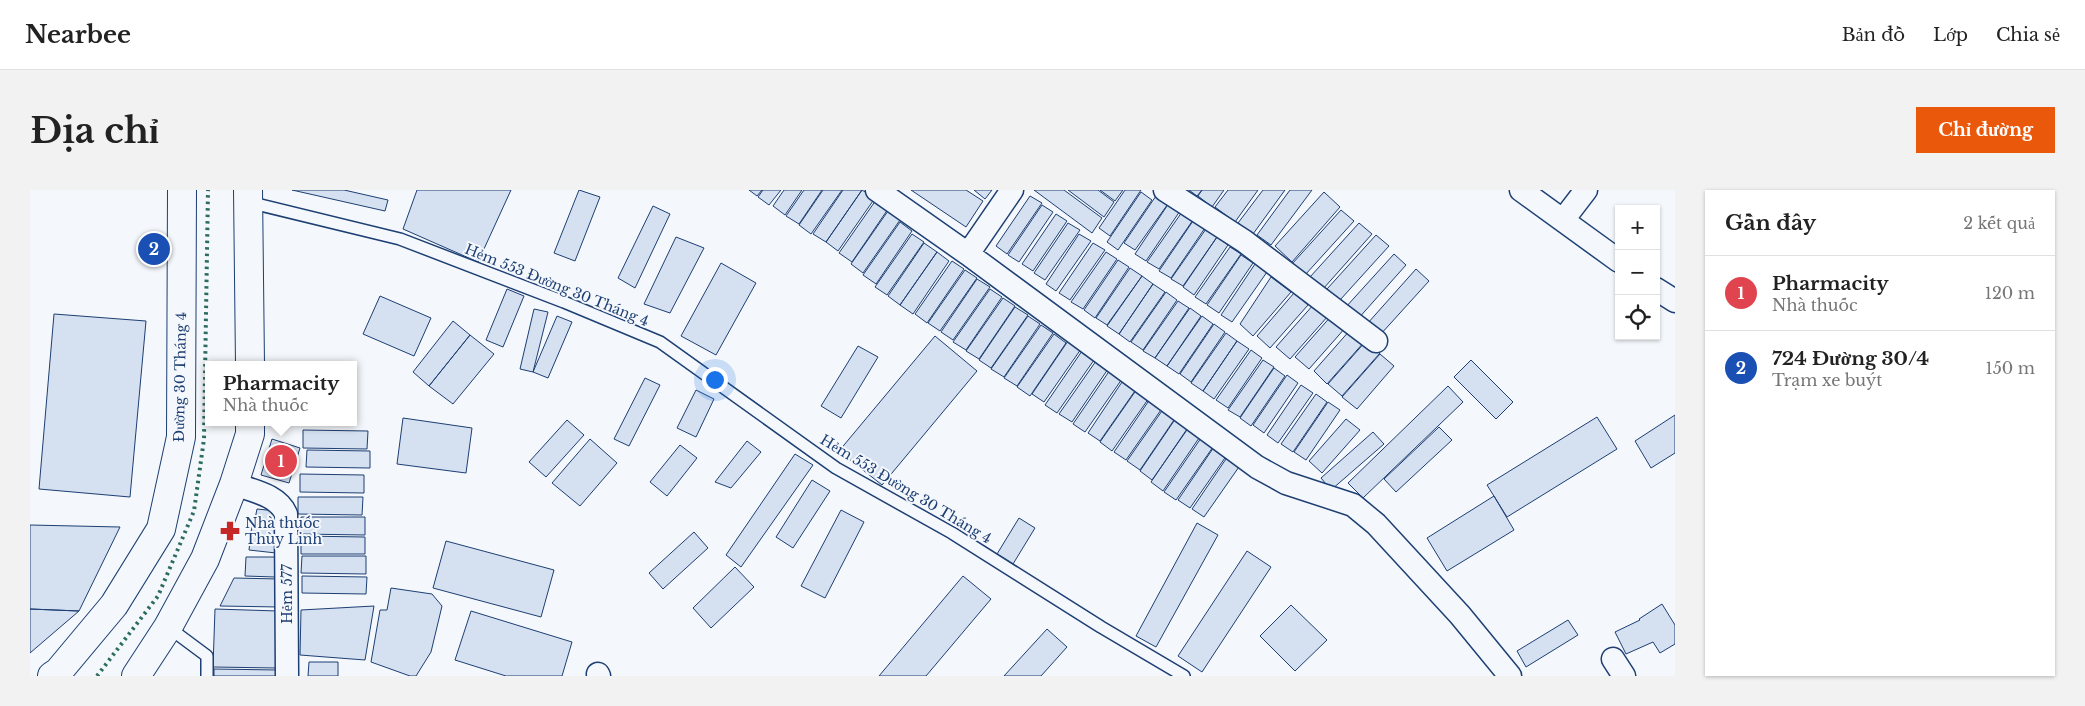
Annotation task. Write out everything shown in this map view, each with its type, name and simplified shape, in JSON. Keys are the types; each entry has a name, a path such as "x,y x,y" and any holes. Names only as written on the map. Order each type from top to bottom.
{"main road":[{"name":"Đường 30 Tháng 4","path":"52,676 58,672 114,605 161,529 181,437 182,190"},
{"path":"248,196 250,361"},
{"path":"136,676 168,627 205,559 234,484 250,434 250,426"}],"street":[{"path":"876,190 968,254 1257,467 1286,483 1353,505 1376,524 1460,615 1510,676"},
{"path":"968,254 1012,190"},
{"path":"1165,190 1244,242 1376,341"},
{"path":"1521,190 1615,258"},
{"path":"1563,220 1586,190"},
{"path":"1660,292 1675,301"},
{"name":"Hẻm 577","path":"234,484 276,500 283,506 286,514 287,676"}],"lane":[{"name":"Hẻm 553 Đường 30 Tháng 4","path":"248,196 400,240 564,302 660,342 836,468 952,533 1101,627 1184,676"},
{"path":"168,627 207,656 206,676"}],"building":[{"path":"292,190 344,190 388,200 385,211"},
{"path":"417,190 511,190 478,262 403,229"},
{"path":"579,190 600,197 575,261 554,253"},
{"path":"749,190 762,190 757,196"},
{"path":"763,190 781,190 769,205 758,197"},
{"path":"784,190 802,190 785,215 773,206"},
{"path":"804,190 822,190 799,224 786,216"},
{"path":"823,190 842,190 811,234 799,225"},
{"path":"843,190 862,190 826,242 813,234"},
{"path":"862,190 875,198 838,251 826,242"},
{"path":"911,190 966,190 983,201 966,227"},
{"path":"974,190 992,190 985,199"},
{"path":"1034,190 1064,190 1102,218 1092,233"},
{"path":"1068,190 1098,190 1114,202 1104,217"},
{"path":"1100,190 1123,190 1115,201"},
{"path":"1125,190 1141,190 1110,236 1099,228"},
{"path":"1189,190 1202,190 1197,196"},
{"path":"1202,190 1224,190 1212,207 1198,196"},
{"path":"1228,190 1258,190 1235,222 1215,207"},
{"path":"1263,190 1285,190 1253,234 1238,223"},
{"path":"1290,190 1312,190 1271,245 1257,235"},
{"path":"1141,192 1152,200 1118,250 1107,242"},
{"path":"1324,192 1340,207 1292,262 1275,246"},
{"path":"1158,193 1170,201 1135,250 1124,243"},
{"path":"1030,196 1042,203 1007,254 996,246"},
{"path":"876,200 888,209 852,262 839,253"},
{"path":"1169,203 1180,211 1146,261 1135,254"},
{"path":"1042,205 1053,212 1019,262 1008,255"},
{"path":"653,206 670,214 635,288 618,278"},
{"path":"1341,210 1354,221 1305,275 1292,264"},
{"path":"888,211 900,220 863,273 851,264"},
{"path":"1182,212 1193,220 1159,269 1147,262"},
{"path":"1056,214 1067,221 1033,271 1022,264"},
{"path":"1193,221 1205,228 1171,278 1159,271"},
{"path":"900,222 912,231 876,284 863,275"},
{"path":"1068,223 1080,230 1045,280 1034,273"},
{"path":"1359,223 1372,234 1323,289 1310,277"},
{"path":"1206,229 1217,237 1183,286 1171,279"},
{"path":"912,234 924,242 887,295 875,287"},
{"path":"1079,234 1091,241 1056,291 1046,284"},
{"path":"1376,235 1389,246 1340,300 1327,289"},
{"path":"676,237 704,248 670,313 644,304"},
{"path":"1217,237 1228,245 1194,295 1183,287"},
{"path":"924,243 937,252 900,305 888,296"},
{"path":"1093,243 1105,250 1070,300 1059,293"},
{"path":"1230,247 1241,254 1206,304 1195,297"},
{"path":"937,252 949,261 913,314 900,305"},
{"path":"1106,252 1117,259 1083,309 1071,302"},
{"path":"1394,254 1406,265 1357,320 1345,308"},
{"path":"1241,255 1253,263 1219,313 1207,305"},
{"path":"1118,260 1129,267 1095,318 1084,310"},
{"path":"952,261 964,269 927,323 915,314"},
{"path":"721,263 756,283 716,355 681,336"},
{"path":"1255,264 1267,272 1232,322 1221,315"},
{"path":"1130,268 1142,276 1107,325 1096,318"},
{"path":"1416,269 1429,281 1380,335 1367,324"},
{"path":"965,270 977,278 940,331 928,323"},
{"path":"1142,276 1153,284 1119,334 1107,326"},
{"path":"1271,277 1291,292 1253,336 1240,324"},
{"path":"977,279 990,287 953,340 941,332"},
{"path":"1153,284 1165,292 1130,342 1119,334"},
{"path":"507,289 524,296 503,347 486,340"},
{"path":"990,289 1002,297 966,350 953,342"},
{"path":"1166,292 1177,300 1143,350 1131,342"},
{"path":"1294,293 1308,305 1270,348 1257,336"},
{"path":"380,296 431,318 414,356 363,334"},
{"path":"1003,298 1015,306 979,359 966,351"},
{"path":"1178,301 1189,308 1155,358 1143,351"},
{"path":"1314,304 1328,316 1290,359 1276,347"},
{"path":"1015,307 1028,315 991,368 979,360"},
{"path":"1190,308 1201,316 1167,366 1155,358"},
{"path":"534,309 548,312 533,372 520,369"},
{"path":"54,314 146,321 130,497 39,489"},
{"path":"1333,314 1346,327 1309,369 1295,357"},
{"path":"557,316 572,322 548,378 533,372"},
{"path":"1028,316 1040,324 1004,377 991,369"},
{"path":"1202,316 1213,324 1179,374 1167,366"},
{"path":"453,321 470,335 429,386 413,372"},
{"path":"1214,324 1225,332 1191,382 1180,374"},
{"path":"1041,325 1053,333 1017,386 1004,378"},
{"path":"1351,329 1365,341 1327,384 1314,371"},
{"path":"1226,333 1237,341 1203,391 1191,383"},
{"path":"1054,334 1066,343 1030,396 1017,387"},
{"path":"470,335 494,354 453,404 429,386"},
{"path":"935,336 977,371 882,485 839,451"},
{"path":"1068,341 1081,349 1044,402 1032,394"},
{"path":"1237,341 1249,349 1214,399 1203,391"},
{"path":"1366,341 1380,353 1342,396 1328,384"},
{"path":"858,346 878,357 841,418 821,406"},
{"path":"1251,350 1262,358 1228,408 1216,400"},
{"path":"1082,351 1094,360 1057,413 1045,405"},
{"path":"1380,354 1394,366 1357,409 1342,397"},
{"path":"1263,360 1274,367 1240,417 1228,410"},
{"path":"1471,360 1513,402 1496,419 1454,377"},
{"path":"1096,361 1108,369 1072,422 1059,414"},
{"path":"1274,368 1285,376 1251,426 1240,418"},
{"path":"1110,370 1122,379 1085,432 1073,424"},
{"path":"1287,375 1298,383 1264,433 1253,425"},
{"path":"645,378 660,385 629,446 614,439"},
{"path":"1124,379 1137,388 1100,441 1088,433"},
{"path":"1301,385 1313,393 1278,443 1267,435"},
{"path":"1448,386 1463,402 1363,498 1348,483"},
{"path":"1137,389 1149,398 1112,451 1100,442"},
{"path":"696,390 714,399 696,437 677,428"},
{"path":"1316,394 1327,402 1293,452 1281,444"},
{"path":"1150,399 1163,407 1126,460 1114,452"},
{"path":"1328,402 1340,410 1306,460 1294,452"},
{"path":"1164,408 1176,417 1140,470 1127,461"},
{"path":"1675,415 1675,453 1651,468 1635,441"},
{"path":"1597,417 1617,449 1507,517 1487,485"},
{"path":"403,418 472,428 466,473 397,464"},
{"path":"1176,418 1189,427 1152,480 1140,471"},
{"path":"1346,419 1360,430 1322,473 1309,461"},
{"path":"567,420 584,435 546,477 529,462"},
{"path":"1439,427 1452,440 1396,492 1384,479"},
{"path":"1187,429 1199,438 1163,491 1151,482"},
{"path":"303,430 368,431 367,449 303,448"},
{"path":"1373,432 1384,444 1331,490 1321,478"},
{"path":"1201,438 1213,447 1176,500 1164,492"},
{"path":"272,439 300,448 289,483 261,475"},
{"path":"590,439 617,463 580,506 552,483"},
{"path":"747,441 761,452 731,488 715,482"},
{"path":"680,445 697,458 667,496 650,482"},
{"path":"1214,447 1227,455 1190,508 1178,500"},
{"path":"307,450 370,451 370,468 306,467"},
{"path":"795,454 813,465 741,567 726,555"},
{"path":"1228,456 1241,464 1204,517 1192,509"},
{"path":"300,474 364,475 364,493 300,492"},
{"path":"812,480 830,491 793,548 776,537"},
{"path":"1494,496 1514,530 1447,571 1427,538"},
{"path":"298,497 363,497 362,515 298,514"},
{"path":"257,509 276,511 278,521 255,519"},
{"path":"841,510 864,522 825,598 801,586"},
{"path":"301,517 365,517 365,535 301,534"},
{"path":"1019,518 1035,528 1013,564 997,554"},
{"path":"1197,523 1218,535 1156,647 1136,636"},
{"path":"252,524 279,527 276,553 249,550"},
{"path":"30,525 120,527 79,611 30,609"},
{"path":"694,532 708,548 663,589 649,573"},
{"path":"301,536 365,537 365,554 301,554"},
{"path":"446,541 554,570 541,617 433,588"},
{"path":"1247,551 1271,567 1202,672 1178,656"},
{"path":"302,556 366,556 366,574 301,573"},
{"path":"246,557 275,557 275,577 245,576"},
{"path":"735,567 754,587 711,628 693,608"},
{"path":"302,576 367,577 366,594 302,593"},
{"path":"963,576 991,599 926,676 879,676"},
{"path":"234,578 280,579 279,607 220,606"},
{"path":"391,588 432,594 442,606 431,652 416,676 410,676 371,662 380,610 387,610"},
{"path":"1662,604 1675,625 1675,644 1660,653 1653,642 1626,654 1615,632 1640,620"},
{"path":"1291,605 1327,640 1295,671 1260,636"},
{"path":"374,606 365,660 300,655 301,610"},
{"path":"30,609 79,611 30,653"},
{"path":"215,609 278,611 276,668 213,667"},
{"path":"471,611 572,642 562,676 506,676 455,660"},
{"path":"1568,620 1578,635 1526,667 1517,651"},
{"path":"1047,629 1067,647 1041,676 1004,676"},
{"path":"309,662 338,662 338,676 308,676"},
{"path":"214,669 278,670 278,676 214,676"}],"hedge":[{"path":"205,361 208,190"},
{"path":"97,676 158,596 194,511 204,439 205,377"}],"place":[{"name":"724 Đường 30/4","path":"154,249"},
{"name":"Pharmacity","path":"281,461"},
{"name":"Nhà thuốc Thùy Linh","path":"230,531"}]}
